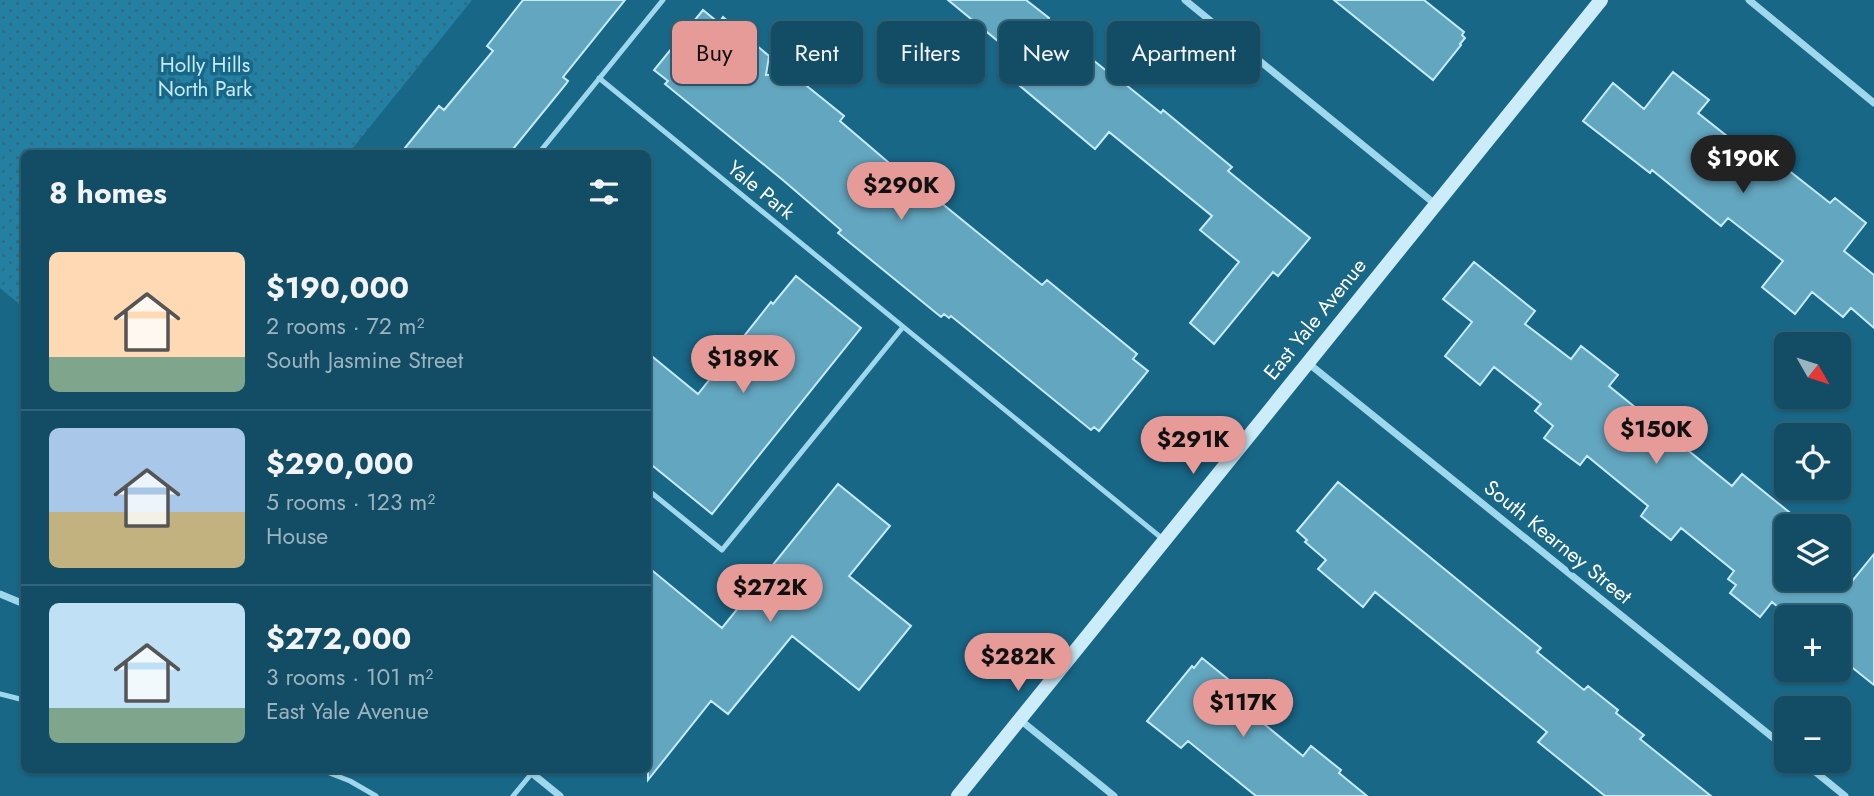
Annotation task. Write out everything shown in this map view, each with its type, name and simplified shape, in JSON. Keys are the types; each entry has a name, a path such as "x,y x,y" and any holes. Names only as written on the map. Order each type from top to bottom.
{"main road":[{"name":"East Yale Avenue","path":"958,796 1601,0"}],"street":[{"path":"1185,0 1435,204"},
{"path":"1749,0 1874,103"},
{"name":"South Kearney Street","path":"1308,362 1774,738"},
{"path":"0,594 21,603"},
{"path":"1019,719 1114,796"},
{"path":"531,773 560,796"},
{"path":"1817,773 1845,796"}],"lane":[{"path":"541,150 663,0"},
{"name":"Yale Park","path":"599,78 1164,540"},
{"path":"651,492 722,550 903,327"},
{"path":"0,694 21,699"},
{"path":"329,773 376,796"},
{"path":"513,796 529,773"}],"green space":[{"name":"Holly Hills North Park","path":"0,0 472,0 351,150 21,150 21,306 0,288"}],"building":[{"path":"523,0 625,0 563,77 568,81 566,84 512,150 403,150 439,106 444,110 493,51 487,46"},
{"path":"948,0 1026,0 1049,18 1047,21 999,21 999,42 985,30 985,21 974,21"},
{"path":"1334,0 1424,0 1464,32 1462,35 1465,38 1433,80"},
{"path":"703,10 717,21 694,21"},
{"path":"757,46 769,56 766,75 771,75 771,84 804,84 844,116 840,121 895,168 896,166 1042,285 1047,280 1137,354 1133,359 1148,371 1099,431 1094,427 1091,430 951,316 949,318 944,314 941,317 838,233 841,230 665,84 668,81 654,70 672,48 672,84 757,84"},
{"path":"1093,60 1107,71 1107,84 1125,84 1161,113 1163,110 1232,167 1228,171 1310,238 1278,276 1273,272 1214,344 1190,323 1239,262 1200,230 1212,216 1109,132 1095,149 1018,84 1093,84"},
{"path":"1673,72 1709,100 1698,113 1766,167 1773,158 1830,203 1835,198 1866,223 1844,251 1874,275 1874,328 1851,308 1843,317 1812,292 1795,314 1762,287 1783,261 1728,218 1721,226 1652,170 1650,173 1583,121 1613,83 1644,109"},
{"path":"1474,262 1535,311 1525,324 1571,359 1581,346 1618,375 1609,386 1732,486 1742,474 1792,514 1774,514 1774,591 1851,591 1851,583 1874,554 1874,685 1851,667 1851,605 1776,605 1772,602 1760,617 1730,593 1736,585 1728,579 1734,571 1681,528 1671,540 1641,516 1648,506 1587,456 1580,465 1544,438 1553,426 1535,411 1541,404 1494,367 1480,385 1445,356 1472,322 1443,299"},
{"path":"796,276 861,328 712,514 651,464 651,355 698,394 771,302 773,304"},
{"path":"1338,482 1541,648 1537,652 1584,690 1588,686 1618,710 1616,713 1644,735 1640,739 1711,796 1605,796 1538,742 1547,732 1375,592 1363,607 1318,569 1326,560 1305,542 1307,540 1297,531"},
{"path":"838,484 890,526 849,576 911,626 859,690 792,636 728,714 711,701 648,780 648,773 651,773 651,569 722,628"},
{"path":"1202,658 1255,701 1247,710 1303,756 1311,746 1367,796 1256,796 1188,741 1181,748 1147,721 1192,666 1194,668"}]}
